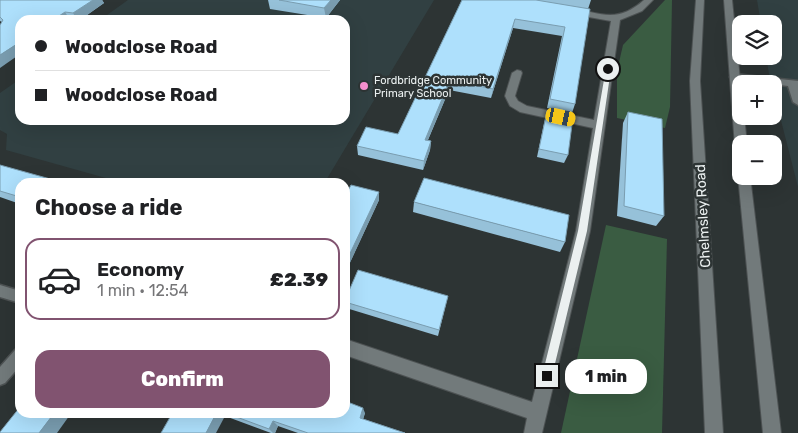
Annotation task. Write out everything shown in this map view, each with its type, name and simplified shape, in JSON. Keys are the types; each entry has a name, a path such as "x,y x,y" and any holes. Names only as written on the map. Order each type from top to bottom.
{"street":[{"path":"558,8 616,19 639,9 648,0"},
{"name":"Chelmsley Road","path":"700,0 695,81 714,433"},
{"path":"728,0 734,75"},
{"path":"533,433 583,231 616,19"},
{"path":"517,73 510,96 514,103 524,109 598,125"},
{"path":"745,185 772,433"},
{"path":"350,349 538,413"}],"lane":[{"path":"782,82 795,84 798,102"},
{"path":"0,291 15,296"},
{"path":"0,378 15,361"}],"shaded area":[{"name":"Fordbridge Community Primary School","path":"128,0 434,0 327,178 106,178 6,150 7,134 0,130 0,93 15,82 15,125 350,125 350,15 107,15"},
{"path":"757,0 798,0 798,187 782,124 782,75 769,75 768,65 782,65 782,15 760,15"}],"green space":[{"path":"665,0 672,0 670,107 665,128 617,118 617,71 623,45"},
{"path":"606,225 667,239 662,433 561,433"}],"building":[{"path":"0,0 93,0 73,13 65,12 60,15 15,15 15,45 0,55 0,25 3,20 0,17"},
{"path":"279,0 331,0 324,8"},
{"path":"462,0 536,0 590,9 575,104 550,99 565,27 515,19 493,89 450,80 425,140 431,141 424,161 357,146 366,127 398,134"},
{"path":"547,111 573,117 568,155 539,149"},
{"path":"628,112 662,119 664,216 624,206"},
{"path":"0,165 47,178 15,178 15,196 0,191"},
{"path":"424,178 569,215 565,242 414,202"},
{"path":"351,185 379,192 350,254"},
{"path":"358,270 448,296 439,330 350,303 350,288"},
{"path":"350,403 363,408 360,418 405,433 308,433 273,421 269,429 239,418 350,418"},
{"path":"15,413 15,418 50,418 39,433 0,432"},
{"path":"170,418 214,418 206,433 161,433"}],"place":[{"name":"Fordbridge Community Primary School","path":"364,86"}],"route":[{"path":"547,376 583,231 608,69"}]}
